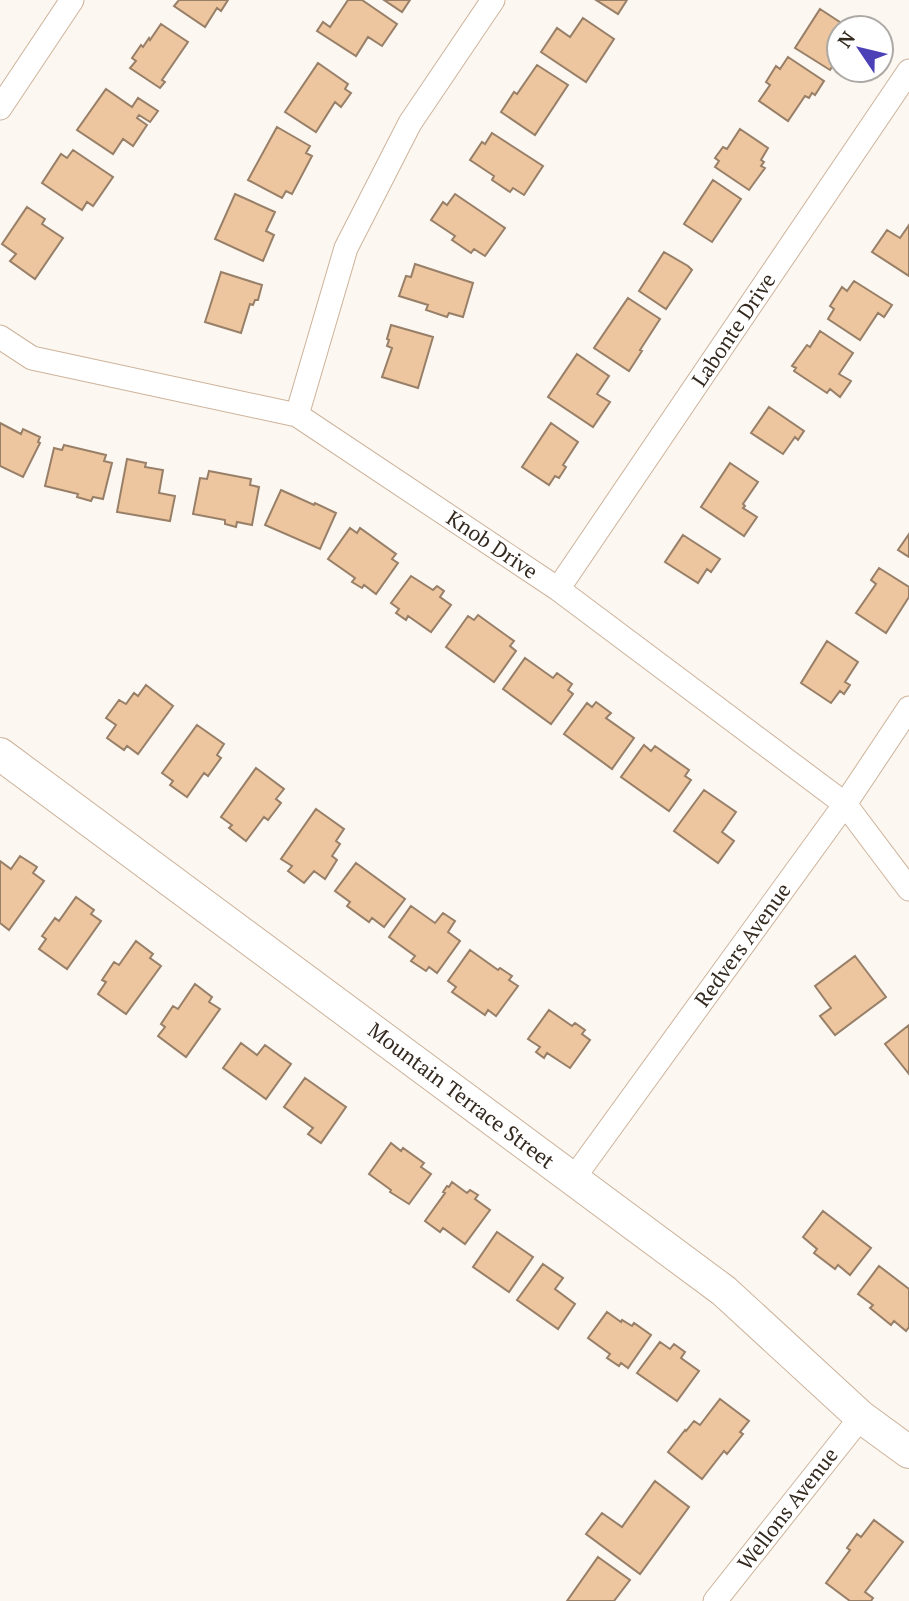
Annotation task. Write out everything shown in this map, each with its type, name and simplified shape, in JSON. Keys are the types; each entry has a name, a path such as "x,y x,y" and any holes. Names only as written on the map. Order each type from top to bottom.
{"street":[{"path":"0,108 72,0"},
{"path":"297,415 346,247 410,123 493,0"},
{"name":"Labonte Drive","path":"558,589 909,71"},
{"name":"Knob Drive","path":"0,337 32,358 297,415 558,589 845,803 909,889"},
{"name":"Redvers Avenue","path":"573,1179 845,803 909,708"},
{"name":"Mountain Terrace Street","path":"0,754 724,1291 861,1417 909,1452"},
{"name":"Wellons Avenue","path":"715,1601 861,1417"}],"building":[{"path":"179,0 228,0 221,11 217,8 205,27 174,6"},
{"path":"348,0 362,0 397,24 382,46 368,37 356,56 317,31 323,22 330,27"},
{"path":"384,0 410,0 402,12"},
{"path":"596,0 627,0 618,14"},
{"path":"820,9 828,14 825,14 825,67 795,48"},
{"path":"583,18 614,39 586,82 541,52 557,28 570,37"},
{"path":"161,24 188,42 162,80 165,82 160,88 130,68 136,61 132,58 141,45 143,47 149,38 150,40"},
{"path":"788,57 824,81 815,95 812,93 809,98 805,96 788,121 759,101 770,85 766,82 776,66 780,69"},
{"path":"318,63 348,84 345,89 351,93 341,107 335,102 316,132 285,112"},
{"path":"537,65 568,85 535,135 501,112"},
{"path":"106,89 132,107 138,98 158,111 150,122 139,115 137,118 147,125 133,146 123,139 113,154 77,130"},
{"path":"277,127 310,146 306,153 312,156 292,194 286,191 282,198 248,180"},
{"path":"740,129 768,148 761,160 764,162 761,166 765,168 749,190 715,167 719,161 715,158 723,147 727,149"},
{"path":"492,133 543,166 524,195 513,188 510,192 492,180 494,176 470,160"},
{"path":"73,150 113,177 93,206 87,202 82,210 42,183 61,154 67,158"},
{"path":"713,180 741,199 712,242 684,224"},
{"path":"235,194 275,212 266,231 274,235 263,261 215,239"},
{"path":"455,194 505,228 485,256 474,249 471,253 452,240 455,236 431,220 443,202 447,205"},
{"path":"27,207 45,219 42,224 63,238 35,279 10,261 16,254 2,244"},
{"path":"909,225 909,276 872,252 887,230 900,238"},
{"path":"664,252 692,270 666,309 639,291"},
{"path":"415,264 473,283 463,317 449,313 447,317 426,310 428,305 399,296 406,276 411,277"},
{"path":"221,272 262,285 258,300 255,300 253,305 250,304 241,333 205,322"},
{"path":"854,281 892,305 884,317 878,313 860,340 828,319 834,309 830,306 842,287 847,291"},
{"path":"628,298 660,319 629,371 594,348"},
{"path":"391,325 433,337 418,388 382,377 392,348 387,346"},
{"path":"820,331 853,353 839,374 851,381 840,397 830,389 827,393 794,371 796,368 792,366 807,345 810,347"},
{"path":"577,354 609,376 597,394 610,402 593,427 548,397"},
{"path":"769,407 804,431 798,440 795,437 783,454 751,433"},
{"path":"0,423 21,434 23,429 40,437 40,443 23,477 0,466"},
{"path":"551,423 578,442 563,465 566,467 559,478 555,476 549,485 522,467"},
{"path":"64,445 106,455 104,461 112,463 103,499 93,497 91,501 77,497 78,494 45,486 54,448 62,450"},
{"path":"127,459 146,463 145,467 163,470 159,493 175,496 170,521 117,512"},
{"path":"730,463 758,482 743,504 743,508 757,517 744,536 701,507"},
{"path":"209,471 251,479 250,485 259,487 252,525 237,522 236,527 225,524 225,520 193,514 200,478 207,479"},
{"path":"281,490 336,513 320,549 265,525"},
{"path":"350,528 357,533 360,528 396,554 392,559 398,563 376,594 364,585 362,588 352,582 355,578 328,559"},
{"path":"909,534 909,557 898,550"},
{"path":"683,535 720,559 711,572 707,569 698,583 665,562"},
{"path":"879,568 909,587 909,597 886,633 856,613 876,584 871,580"},
{"path":"411,576 433,590 437,586 444,591 440,597 451,605 431,632 408,616 406,620 396,613 399,609 391,603"},
{"path":"478,615 514,641 510,646 516,651 494,682 446,647 468,616 474,620"},
{"path":"827,641 858,662 845,682 850,685 844,694 840,691 831,703 801,683"},
{"path":"525,658 553,678 557,673 572,684 568,690 573,694 551,724 503,689"},
{"path":"146,685 173,706 138,754 127,746 124,750 107,738 116,725 106,718 119,700 126,704 134,693 138,696"},
{"path":"596,702 611,713 606,718 634,738 612,769 564,734 587,703 592,707"},
{"path":"197,725 224,744 217,755 221,758 208,776 204,773 187,797 170,785 173,781 162,773"},
{"path":"644,745 651,751 655,746 689,770 685,776 691,780 669,811 621,777"},
{"path":"256,768 284,789 276,799 281,803 268,820 264,817 246,841 229,828 232,825 221,817"},
{"path":"704,790 736,812 722,832 734,841 718,863 674,831"},
{"path":"316,809 344,829 336,841 340,844 332,856 337,860 325,879 314,871 304,883 288,871 292,866 281,859"},
{"path":"20,856 37,867 33,873 44,881 9,930 0,923 0,861 11,869"},
{"path":"356,863 405,899 384,927 372,918 369,922 347,906 350,902 335,891"},
{"path":"76,897 94,910 91,914 101,921 67,969 39,949 46,939 42,936 55,918 59,921"},
{"path":"411,906 435,923 443,913 455,921 448,932 460,941 437,973 429,967 426,971 411,961 415,956 389,937"},
{"path":"136,941 153,954 150,958 161,966 126,1014 98,994 106,982 102,980 114,962 119,965"},
{"path":"470,950 498,970 500,968 512,976 509,980 518,986 496,1016 488,1010 485,1015 452,992 456,987 448,981"},
{"path":"855,956 886,997 835,1035 820,1016 831,1008 815,986"},
{"path":"195,984 212,997 209,1002 220,1009 186,1057 158,1036 165,1027 161,1024 173,1006 178,1009"},
{"path":"549,1010 572,1026 575,1023 585,1030 582,1034 590,1040 570,1068 547,1053 544,1058 536,1052 540,1047 528,1039"},
{"path":"909,1025 909,1074 885,1044"},
{"path":"241,1043 257,1055 265,1045 291,1064 266,1099 223,1068"},
{"path":"305,1078 346,1107 321,1143 308,1134 313,1128 284,1107"},
{"path":"391,1143 424,1163 421,1167 431,1174 409,1204 369,1174"},
{"path":"452,1182 467,1193 470,1190 478,1195 475,1199 490,1210 465,1244 443,1228 440,1232 425,1221"},
{"path":"823,1211 871,1248 850,1275 838,1265 835,1269 814,1253 817,1249 803,1237"},
{"path":"497,1232 533,1257 509,1292 473,1267"},
{"path":"543,1264 563,1278 555,1289 575,1304 558,1329 517,1300"},
{"path":"879,1266 909,1289 909,1327 906,1331 894,1321 891,1325 870,1308 873,1305 858,1294"},
{"path":"607,1312 621,1322 622,1320 632,1326 634,1323 651,1335 628,1368 607,1358 610,1354 588,1338"},
{"path":"660,1342 670,1349 674,1344 685,1352 681,1358 699,1371 677,1401 637,1373"},
{"path":"720,1399 749,1421 740,1432 743,1434 727,1454 724,1451 702,1479 668,1452 694,1421 700,1425"},
{"path":"655,1481 689,1507 640,1574 586,1534 602,1513 622,1527"},
{"path":"874,1520 903,1542 865,1592 873,1598 871,1601 850,1601 826,1583 850,1550 847,1548 857,1534 861,1537"},
{"path":"598,1557 630,1580 614,1601 567,1601"}]}
